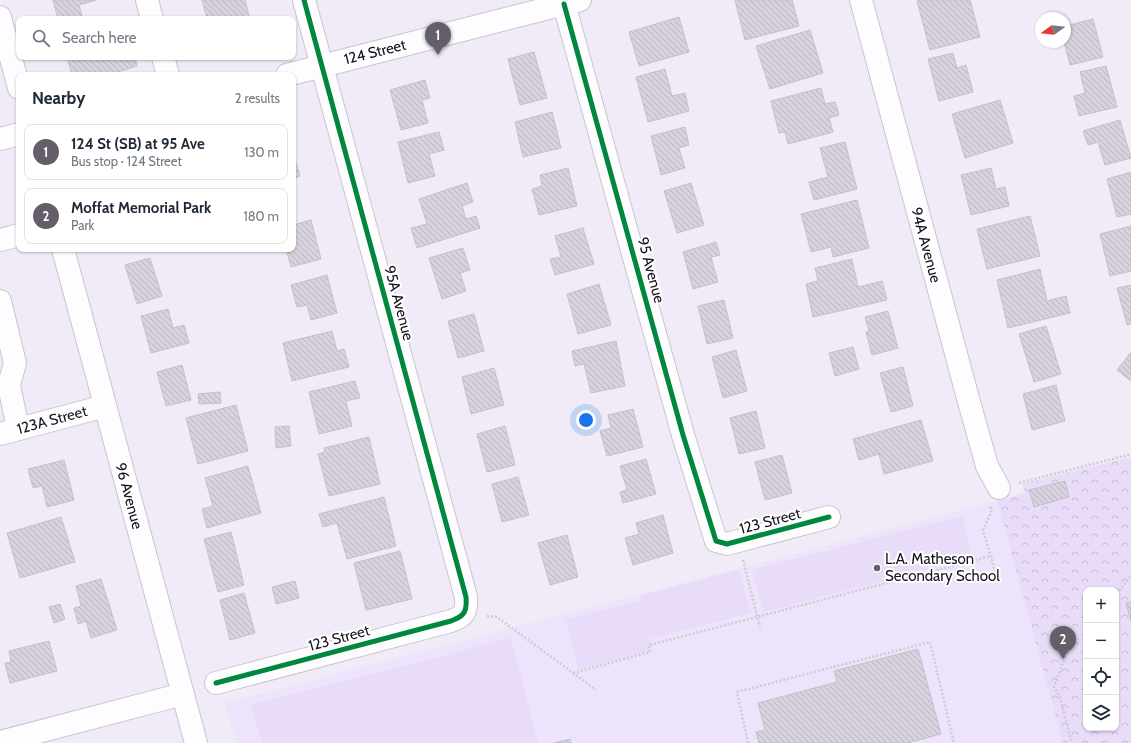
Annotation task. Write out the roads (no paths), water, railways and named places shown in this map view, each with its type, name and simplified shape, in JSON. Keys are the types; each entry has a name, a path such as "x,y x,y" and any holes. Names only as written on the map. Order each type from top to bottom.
{"street":[{"path":"147,0 151,16"},
{"name":"95A Avenue","path":"304,0 466,597 467,605 465,612"},
{"name":"94A Avenue","path":"861,0 987,466 1001,492"},
{"name":"124 Street","path":"296,73 572,2"},
{"name":"95 Avenue","path":"572,2 683,435 716,541"},
{"path":"0,17 16,77"},
{"path":"164,60 167,72"},
{"path":"0,139 16,135"},
{"path":"0,240 16,236"},
{"name":"96 Avenue","path":"64,252 196,743"},
{"path":"0,301 15,362 9,385 9,432"},
{"name":"123A Street","path":"9,432 105,406"},
{"name":"123 Street","path":"716,541 727,544 829,517"},
{"name":"123 Street","path":"216,683 451,621 461,617 465,612"},
{"path":"0,742 183,694"}],"place":[{"name":"124 St (SB) at 95 Ave","path":"438,55"},
{"name":"L.A. Matheson Secondary School","path":"877,568"},
{"name":"Moffat Memorial Park","path":"1063,659"}]}
